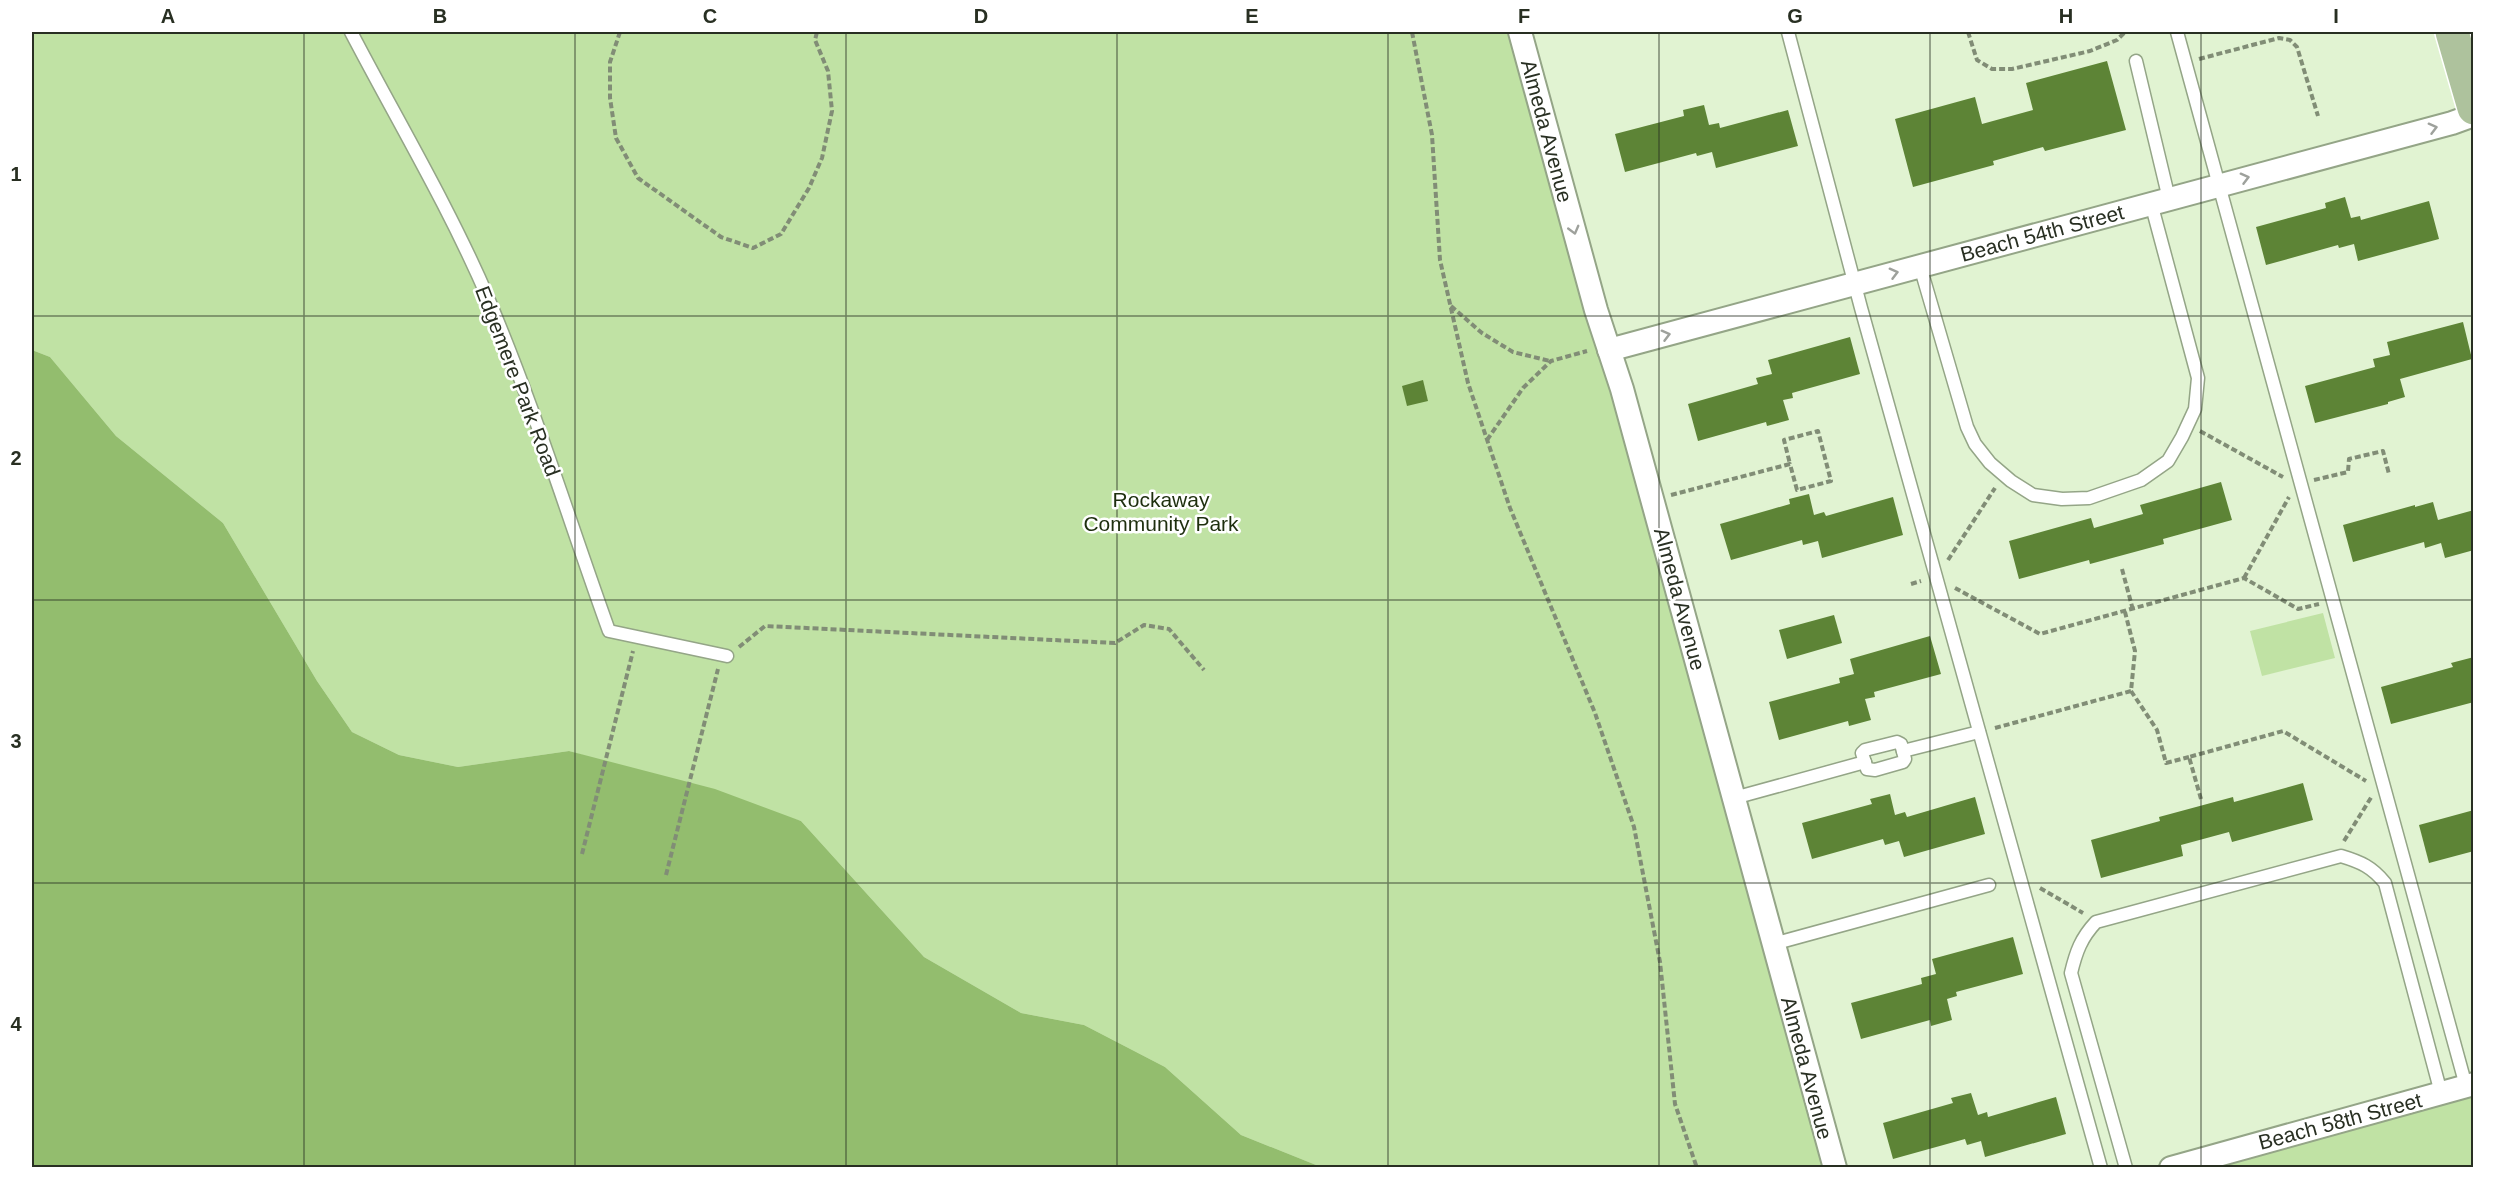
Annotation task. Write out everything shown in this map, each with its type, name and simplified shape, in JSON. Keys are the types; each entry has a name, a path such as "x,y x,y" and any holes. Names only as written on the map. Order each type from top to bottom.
{"main road":[{"path":"2452,32 2474,108"}],"street":[{"name":"Almeda Avenue","path":"1520,32 1596,310 1653,500 1834,1167"},
{"name":"Beach 54th Street","path":"1609,350 2474,115"},
{"name":"Beach 58th Street","path":"2171,1167 2470,1085"}],"lane":[{"name":"Edgemere Park Road","path":"351,32 469,256 487,296 517,371 609,631 724,655"},
{"path":"1788,32 1936,578 2101,1167"},
{"path":"2177,32 2332,600 2470,1085"},
{"path":"1920,266 1967,427 1975,444 2003,475 2032,495 2062,499 2098,495 2141,480 2168,460 2195,409 2198,378 2160,201 2136,61"},
{"path":"1903,752 1979,732"},
{"path":"1897,742 1901,744 1905,759 1903,762 1869,771 1865,762 1862,753 1865,750 1897,742"},
{"path":"1734,798 1865,762"},
{"path":"2126,1167 2071,974 2077,947 2096,922 2341,856 2362,862 2374,869 2385,883 2441,1093"},
{"path":"1773,944 1989,885"}],"path":[{"path":"620,32 610,62 610,98 616,138 638,178 721,237 753,248 781,234 809,188 822,158 832,111 828,71 815,40 817,32"},
{"path":"1412,32 1432,135 1440,260 1468,383 1530,560 1561,626 1595,713 1634,828 1660,963 1675,1104 1697,1167"},
{"path":"1968,32 1977,60 1992,69 2012,69 2090,51 2116,40 2125,32"},
{"path":"2185,63 2280,38 2290,40 2297,47 2318,116"},
{"path":"1450,305 1482,333 1513,352 1551,361"},
{"path":"1487,441 1523,388 1551,361 1587,351 1609,350"},
{"path":"2188,424 2283,477 2300,484"},
{"path":"1818,431 1831,481 1797,490 1790,464 1784,440 1818,431"},
{"path":"2003,475 1936,578 2040,634 2244,578 2289,496 2300,484 2348,472 2349,459 2383,451 2389,474"},
{"path":"1653,500 1790,464"},
{"path":"2122,569 2133,610"},
{"path":"2244,578 2298,609 2332,600"},
{"path":"2125,612 2135,651 2131,691 2157,730 2166,763 2283,731 2366,781 2384,786"},
{"path":"666,874 724,655 765,626 1115,643 1144,625 1170,629 1204,670"},
{"path":"582,854 636,637"},
{"path":"1979,732 2131,691"},
{"path":"2188,757 2201,799"},
{"path":"2341,856 2344,839 2370,798 2384,786"},
{"path":"2023,886 2035,885 2096,922"}],"green space":[{"name":"Rockaway Community Park","path":"32,32 1520,32 1835,1167 1321,1167 1241,1135 1165,1067 1084,1025 1021,1013 924,957 801,821 569,751 458,767 399,755 352,732 317,681 223,523 116,436 50,357 32,350"},
{"path":"2323,613 2335,658 2262,676 2250,631"},
{"path":"2473,1084 2473,1167 2171,1168"}],"shaded area":[{"path":"32,350 50,357 116,436 223,523 317,681 352,732 399,755 458,767 569,751 715,789 801,821 924,957 1021,1013 1084,1025 1165,1067 1241,1135 1321,1167 32,1167"}],"building":[{"path":"2107,61 2126,130 2045,151 2043,147 1993,161 1994,165 1913,187 1895,119 1975,97 1982,124 2033,110 2026,83"},
{"path":"1704,105 1709,125 1719,123 1720,128 1788,110 1798,146 1716,168 1712,152 1697,156 1696,153 1625,172 1615,134 1684,116 1683,110"},
{"path":"2345,197 2351,218 2360,216 2361,220 2429,201 2439,239 2358,261 2354,244 2339,248 2338,245 2266,265 2256,227 2326,208 2325,203"},
{"path":"2463,322 2472,359 2400,379 2405,397 2388,402 2388,404 2315,423 2305,386 2375,367 2373,359 2390,355 2387,342"},
{"path":"1850,337 1860,374 1792,393 1793,398 1783,400 1789,420 1767,426 1766,422 1698,441 1688,404 1758,384 1756,378 1772,374 1768,360"},
{"path":"1423,380 1428,401 1407,406 1402,386"},
{"path":"2221,482 2232,520 2163,539 2164,544 2090,564 2089,560 2019,579 2009,541 2091,518 2094,528 2143,514 2140,505"},
{"path":"1809,494 1814,515 1824,512 1826,516 1893,497 1903,535 1822,558 1818,541 1803,545 1802,540 1731,560 1720,524 1790,504 1789,499"},
{"path":"2433,502 2438,520 2474,510 2474,550 2445,558 2441,543 2425,548 2424,542 2353,562 2343,525"},
{"path":"1834,615 1842,643 1787,659 1779,630"},
{"path":"1930,636 1941,674 1874,692 1875,697 1865,699 1871,720 1849,726 1848,721 1779,740 1769,702 1840,683 1839,678 1854,674 1850,659"},
{"path":"2474,657 2474,702 2391,724 2381,687 2453,667 2451,663"},
{"path":"2303,783 2313,820 2232,842 2229,832 2181,845 2183,856 2101,878 2091,840 2160,821 2159,817 2233,797 2234,802"},
{"path":"1890,794 1895,815 1905,812 1907,817 1975,797 1985,834 1904,857 1899,841 1885,845 1883,839 1812,859 1802,823 1872,804 1870,799"},
{"path":"2474,810 2474,851 2429,863 2419,825"},
{"path":"2013,937 2023,974 1956,992 1957,996 1947,999 1952,1020 1931,1026 1930,1020 1861,1039 1851,1003 1922,984 1921,978 1936,974 1932,959"},
{"path":"1971,1093 1978,1115 1987,1112 1988,1117 2056,1097 2066,1134 1985,1157 1981,1141 1967,1145 1965,1139 1893,1159 1883,1123 1953,1103 1951,1098"}]}
